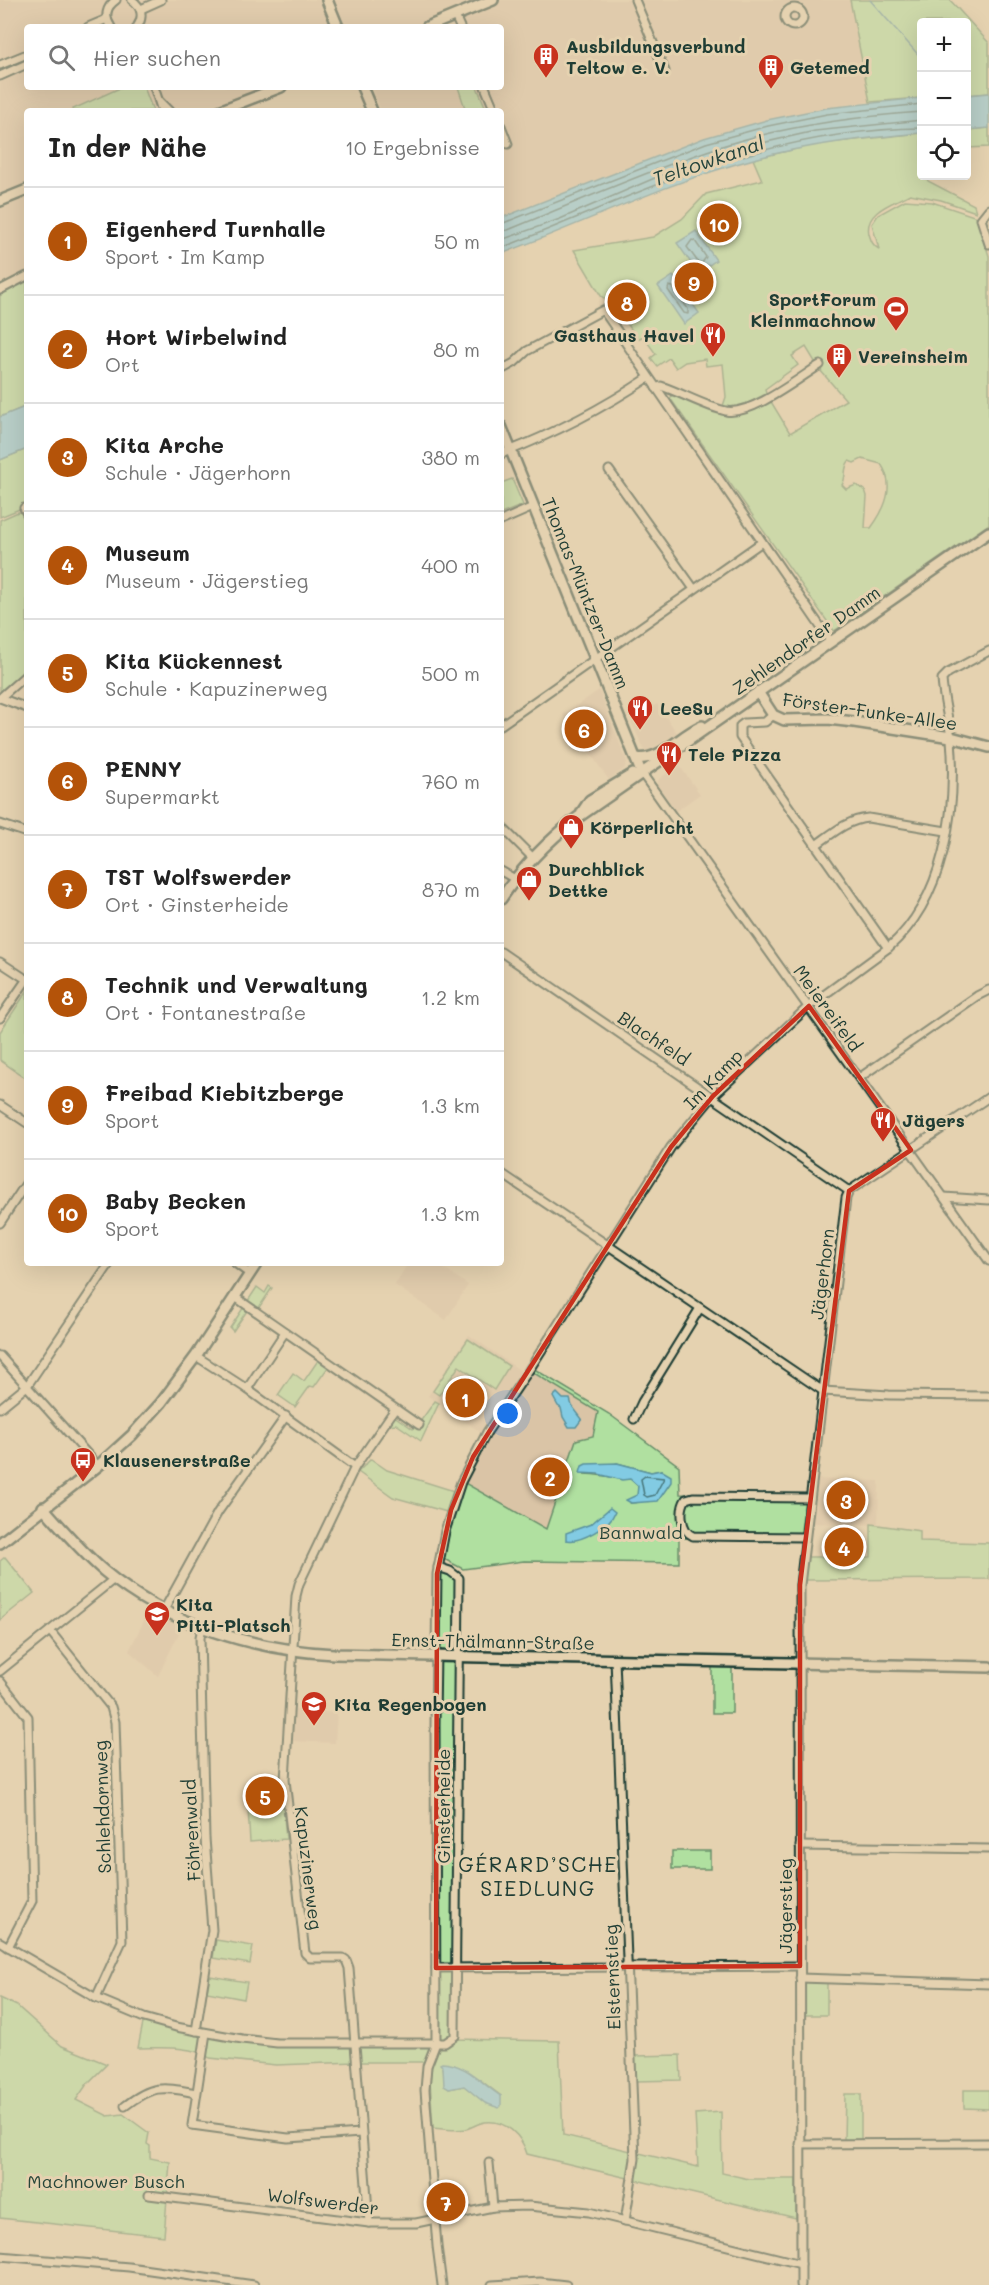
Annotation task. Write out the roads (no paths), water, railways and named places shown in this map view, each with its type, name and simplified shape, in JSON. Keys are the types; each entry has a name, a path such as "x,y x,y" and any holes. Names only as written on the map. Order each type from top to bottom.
{"street":[{"path":"110,24 107,19 108,9 116,0"},
{"path":"132,0 141,9 138,24"},
{"path":"141,9 161,0"},
{"path":"327,0 337,24"},
{"path":"435,24 493,0"},
{"path":"635,0 665,71"},
{"path":"788,0 791,8"},
{"path":"455,16 459,24"},
{"path":"95,24 107,19"},
{"path":"0,65 24,55"},
{"path":"0,75 24,65"},
{"path":"155,90 161,108"},
{"path":"227,108 273,90"},
{"path":"363,90 371,108"},
{"path":"486,90 494,108"},
{"path":"160,102 166,108"},
{"path":"504,134 508,144"},
{"path":"0,201 24,191"},
{"path":"989,209 981,219 989,244"},
{"path":"0,290 24,278"},
{"path":"504,368 533,347 603,310 830,640"},
{"path":"656,388 661,386 717,408 737,412 776,393 820,365"},
{"path":"504,453 538,440 584,417 648,378"},
{"name":"Thomas-Müntzer-Damm","path":"504,433 641,772"},
{"path":"609,470 694,589"},
{"path":"504,520 533,507"},
{"name":"Zehlendorfer Damm","path":"504,894 533,858 555,836 578,818 830,640 989,532"},
{"path":"504,723 762,542"},
{"name":"Im Kamp","path":"451,1510 473,1457 671,1147 713,1096 809,1006 888,948 918,914 937,874 946,831 951,789 951,737 942,679 948,673 989,651"},
{"path":"24,677 0,698 24,707"},
{"name":"Förster-Funke-Allee","path":"758,692 773,715 784,720 846,721 951,737 989,747"},
{"path":"773,715 765,722 744,723 740,726 738,733 888,948"},
{"path":"636,758 652,758 700,726 710,726"},
{"name":"Meiereifeld","path":"641,772 989,1262"},
{"path":"816,844 857,819 946,831"},
{"path":"0,824 24,832"},
{"path":"504,829 533,858"},
{"path":"504,873 514,879"},
{"name":"Blachfeld","path":"504,954 849,1191"},
{"path":"0,962 24,977"},
{"path":"0,1018 24,983"},
{"path":"860,1078 989,990"},
{"path":"849,1191 989,1097"},
{"path":"0,1105 24,1121"},
{"path":"504,1175 823,1391 890,1395 989,1396"},
{"path":"0,1223 24,1187"},
{"name":"Jägerhorn","path":"806,1528 846,1198 849,1191"},
{"path":"944,1197 989,1200"},
{"path":"0,1408 27,1386 108,1266"},
{"path":"239,1266 250,1274"},
{"path":"0,1543 98,1466 132,1435 161,1403 196,1356 255,1266"},
{"path":"235,1297 419,1425"},
{"path":"634,1419 642,1402 700,1308"},
{"path":"247,1389 285,1332"},
{"path":"0,1356 98,1466"},
{"path":"196,1356 286,1416 355,1467"},
{"name":"Kapuzinerweg","path":"356,2044 346,1960 310,1958 305,1953 285,1780 291,1650 294,1608 299,1584 355,1467 395,1409"},
{"path":"164,1610 209,1526 286,1416"},
{"path":"805,1537 693,1536 688,1534 684,1528 682,1507 686,1499 693,1497 810,1498"},
{"name":"Ernst-Thälmann-Straße","path":"43,1508 92,1560 114,1579 164,1610 202,1627 236,1638 291,1650 334,1654 989,1667"},
{"name":"Ginsterheide","path":"442,2285 425,2090 427,2066 436,2043 438,1567 451,1510"},
{"name":"Jägerstieg","path":"801,2285 800,1585 806,1528"},
{"name":"Ginsterheide","path":"436,2043 450,2042 455,2036 459,1657 459,1578 450,1571 438,1567"},
{"path":"0,1671 114,1579"},
{"name":"Föhrenwald","path":"196,2031 212,1930 203,1785 200,1636 202,1627"},
{"name":"Schlehdornweg","path":"50,1631 111,1707 115,1722 122,1941 96,1998"},
{"name":"Elsternstieg","path":"615,1659 635,2162 625,2221"},
{"path":"0,1681 28,1717 32,1901 8,1947"},
{"path":"800,1846 989,1849"},
{"path":"0,1942 96,1998 144,2018 196,2031 277,2043 436,2043"},
{"path":"436,1968 800,1966"},
{"path":"800,1978 989,1984"},
{"path":"206,2033 192,2125 288,2138 361,2133"},
{"path":"356,2044 369,2223"},
{"path":"125,2106 141,2093 155,2088 196,2092"},
{"path":"800,2144 989,2143"},
{"path":"489,2163 493,2207"},
{"name":"Wolfswerder","path":"149,2195 369,2223 394,2224 435,2219 493,2207 560,2207 801,2264"},
{"path":"0,2256 129,2267 254,2285"},
{"path":"492,2285 540,2282 566,2285"}],"water":[{"path":"989,93 989,128 971,130 971,95"},
{"name":"Teltowkanal","path":"917,98 917,133 816,146 722,168 504,253 504,217 704,138 767,120 826,108"},
{"path":"696,231 716,260 698,273 677,243"},
{"path":"673,276 699,313 684,324 658,286"},
{"path":"24,407 24,450 0,460 0,417"},
{"path":"557,1393 563,1399 570,1399 572,1406 582,1419 576,1427 569,1427 563,1417 561,1408 553,1397"},
{"path":"617,1463 651,1472 661,1470 671,1476 671,1482 658,1501 631,1503 626,1500 637,1495 638,1486 630,1479 622,1480 598,1474 580,1473 582,1466 586,1464"},
{"path":"610,1508 615,1512 601,1528 579,1539 566,1540 566,1533 591,1524"},
{"path":"440,2064 459,2067 474,2075 501,2096 501,2106 499,2108 485,2103 464,2086 449,2089 444,2086 443,2067"}],"waterway":[{"path":"870,0 917,53"}],"place":[{"name":"Ausbildungsverbund Teltow e. V.","path":"546,79"},
{"name":"Getemed","path":"771,90"},
{"name":"Baby Becken","path":"719,223"},
{"name":"Freibad Kiebitzberge","path":"694,282"},
{"name":"Technik und Verwaltung","path":"627,302"},
{"name":"SportForum Kleinmachnow","path":"896,332"},
{"name":"Gasthaus Havel","path":"713,358"},
{"name":"Vereinsheim","path":"839,379"},
{"name":"PENNY","path":"584,729"},
{"name":"LeeSu","path":"640,731"},
{"name":"Tele Pizza","path":"669,777"},
{"name":"Körperlicht","path":"571,850"},
{"name":"Durchblick Dettke","path":"529,902"},
{"name":"Jägers","path":"883,1143"},
{"name":"Eigenherd Turnhalle","path":"465,1398"},
{"name":"Hort Wirbelwind","path":"550,1477"},
{"name":"Klausenerstraße","path":"83,1483"},
{"name":"Kita Arche","path":"846,1500"},
{"name":"Museum","path":"844,1547"},
{"name":"Kita Pitti-Platsch","path":"157,1637"},
{"name":"Kita Regenbogen","path":"314,1727"},
{"name":"Kita Kückennest","path":"265,1796"},
{"name":"TST Wolfswerder","path":"446,2202"}],"district":[{"name":"GÉRARD’SCHE SIEDLUNG","path":"538,1875"}],"park label":[{"name":"Bannwald","path":"641,1532"},
{"name":"Machnower Busch","path":"106,2181"}]}
